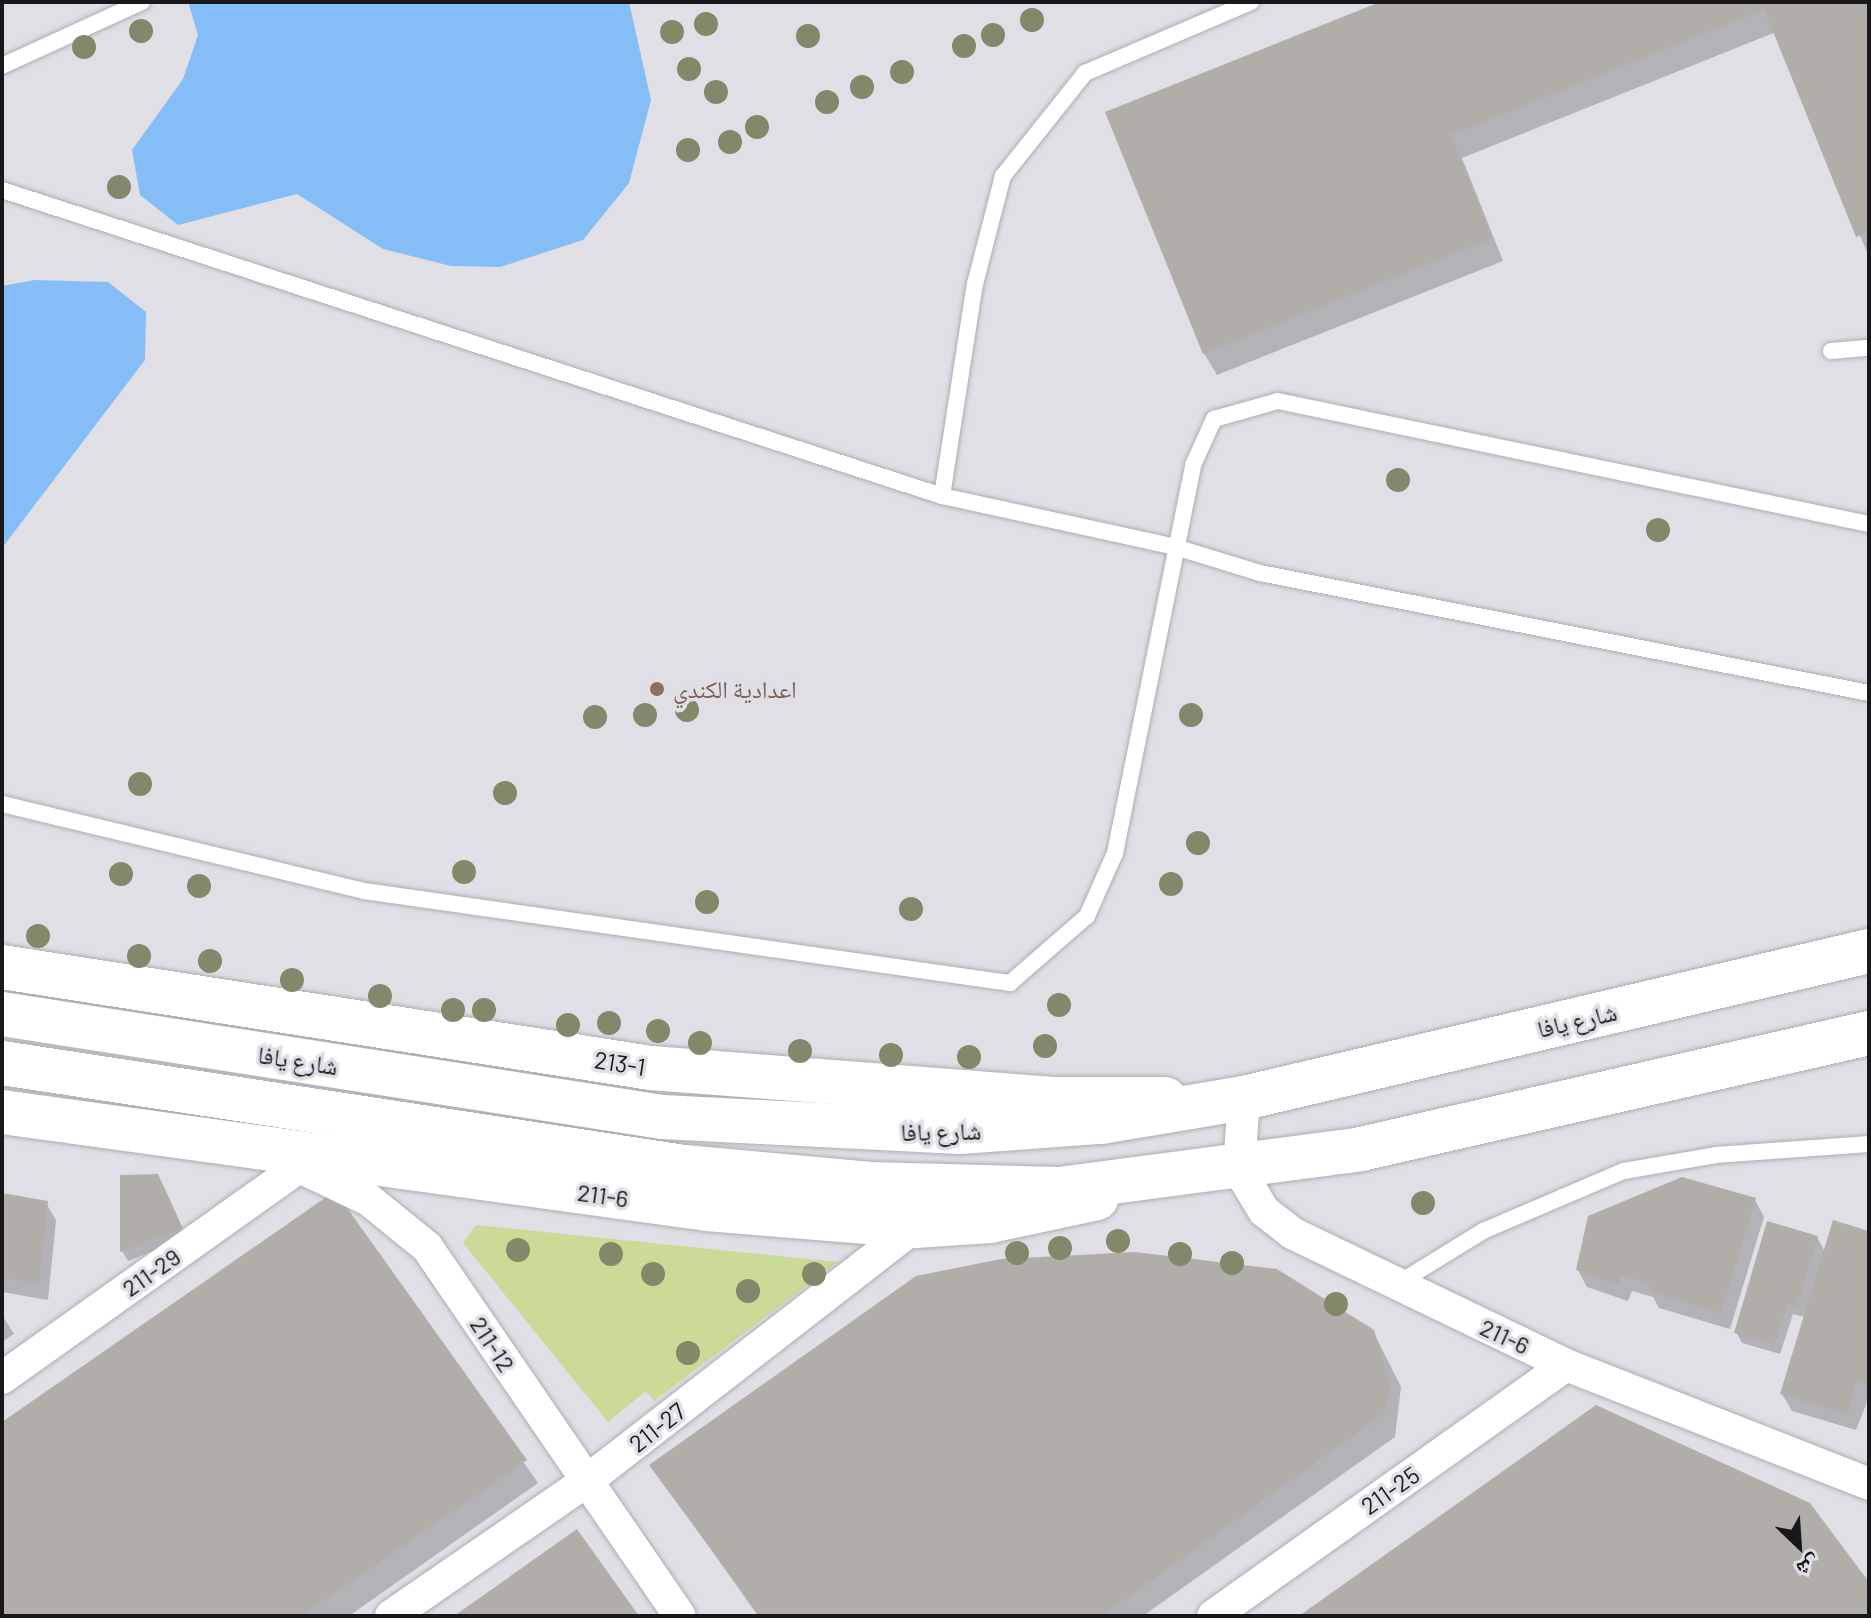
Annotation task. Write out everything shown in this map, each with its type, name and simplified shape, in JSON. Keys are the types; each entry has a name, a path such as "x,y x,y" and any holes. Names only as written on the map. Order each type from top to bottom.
{"main road":[{"name":"شارع يافا","path":"2,1014 662,1117 816,1130 960,1132 1101,1122 1244,1098 1869,951"},
{"name":"213-1","path":"2,967 651,1068 1050,1099 1244,1098"},
{"name":"شارع يافا","path":"2,1063 684,1167 870,1184 1059,1189 1221,1172 1361,1149 1869,1033"},
{"name":"211-6","path":"2,1112 707,1209 915,1226 990,1221 1221,1172"}],"street":[{"path":"1221,1172 1244,1098"},
{"name":"211-12","path":"243,1146 300,1166 369,1200 427,1247 584,1483 680,1616"},
{"name":"211-29","path":"2,1378 300,1166"},
{"name":"211-6","path":"1221,1172 1292,1233 1397,1284 1566,1365 1869,1484"},
{"name":"211-27","path":"391,1616 584,1483 915,1226"},
{"name":"211-25","path":"1213,1616 1566,1365"}],"lane":[{"path":"2,66 142,2"},
{"path":"942,496 975,284 1003,176 1085,73 1251,2"},
{"path":"2,190 942,496 1175,547 1260,573 1869,693"},
{"path":"1831,351 1869,348"},
{"path":"2,804 364,891 1010,983 1087,916 1115,853 1193,465 1214,419 1278,401 1869,524"},
{"path":"1397,1284 1528,1208 1624,1171 1716,1155 1869,1144"}],"green space":[{"path":"476,1225 838,1262 654,1401 646,1391 608,1422 463,1243"}],"water":[{"path":"188,2 629,2 651,100 629,183 583,240 500,267 451,266 383,249 297,194 178,225 140,195 132,150 183,79 198,35"},
{"path":"35,280 108,282 146,312 145,360 2,548 2,286"}],"building":[{"path":"1380,2 1869,2 1869,232 1856,237 1764,9 1451,135 1492,238 1203,354 1105,112"},
{"path":"158,1174 182,1227 120,1252 120,1175"},
{"path":"1682,1177 1756,1198 1721,1313 1648,1291 1650,1283 1622,1275 1618,1285 1576,1270 1588,1216"},
{"path":"335,1191 527,1460 301,1616 2,1616 2,1422"},
{"path":"2,1193 48,1201 39,1284 2,1277"},
{"path":"1833,1220 1869,1231 1869,1384 1857,1380 1847,1414 1780,1394"},
{"path":"1767,1221 1818,1236 1797,1306 1787,1304 1775,1344 1734,1333"},
{"path":"1135,1252 1277,1269 1374,1330 1391,1389 1383,1414 1102,1616 760,1616 649,1465 916,1276 1001,1259"},
{"path":"1596,1405 1810,1503 1869,1582 1869,1616 1299,1616"},
{"path":"577,1529 639,1616 454,1616"}],"place":[{"name":"اعدادية الكندي","path":"657,689"}]}
